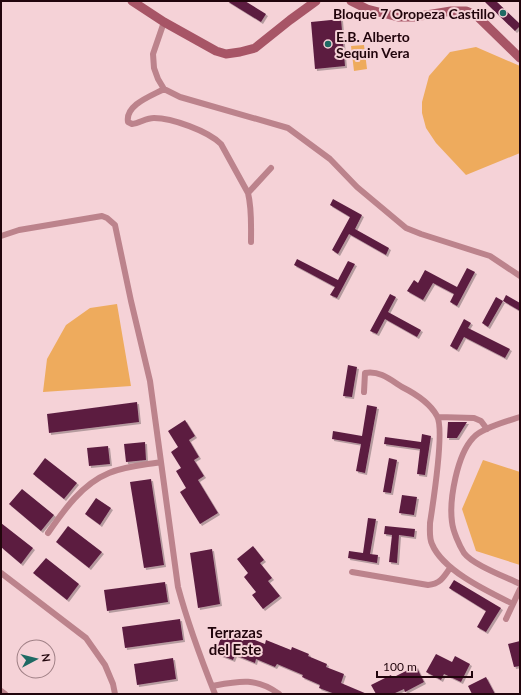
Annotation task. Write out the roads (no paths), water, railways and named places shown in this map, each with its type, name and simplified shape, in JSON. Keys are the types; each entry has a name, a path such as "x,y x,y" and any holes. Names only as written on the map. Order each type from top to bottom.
{"street":[{"path":"132,1 164,22 216,51 226,54 255,48 316,1"},
{"path":"350,1 367,9 398,17 414,17 451,11 466,11 476,15 520,58"},
{"path":"164,22 154,54 154,68 164,89 180,97 288,128 330,159 357,187 406,228 420,234 490,256 520,276"},
{"path":"164,89 131,108 127,116 128,122 132,124 153,118 166,119 193,128 216,139 221,144 248,193 251,209 251,242"},
{"path":"248,193 271,168"},
{"path":"1,236 19,230 102,216 116,225 131,301 150,381 178,587 184,612 215,694"},
{"path":"364,392 366,374 372,372 381,375 410,391 433,410 438,417 441,434 430,523 430,537 432,545 450,568 481,588 513,604"},
{"path":"438,417 474,418 481,421 487,429"},
{"path":"520,417 487,429 473,437 464,452 456,474 452,503 452,523 465,554 483,567 520,584"},
{"path":"48,533 66,507 93,482 109,473 161,462"},
{"path":"352,572 428,585 440,582 450,568"},
{"path":"1,573 86,638 96,650 105,665 113,684 115,694"},
{"path":"506,619 520,589"},
{"path":"212,686 235,682 256,682 279,694"},
{"path":"1,691 4,694"}],"place":[{"name":"Bloque 7 Oropeza Castillo","path":"503,13"},
{"name":"E.B. Alberto Sequin Vera","path":"328,44"}],"district":[{"name":"Terrazas del Este","path":"235,640"}]}
